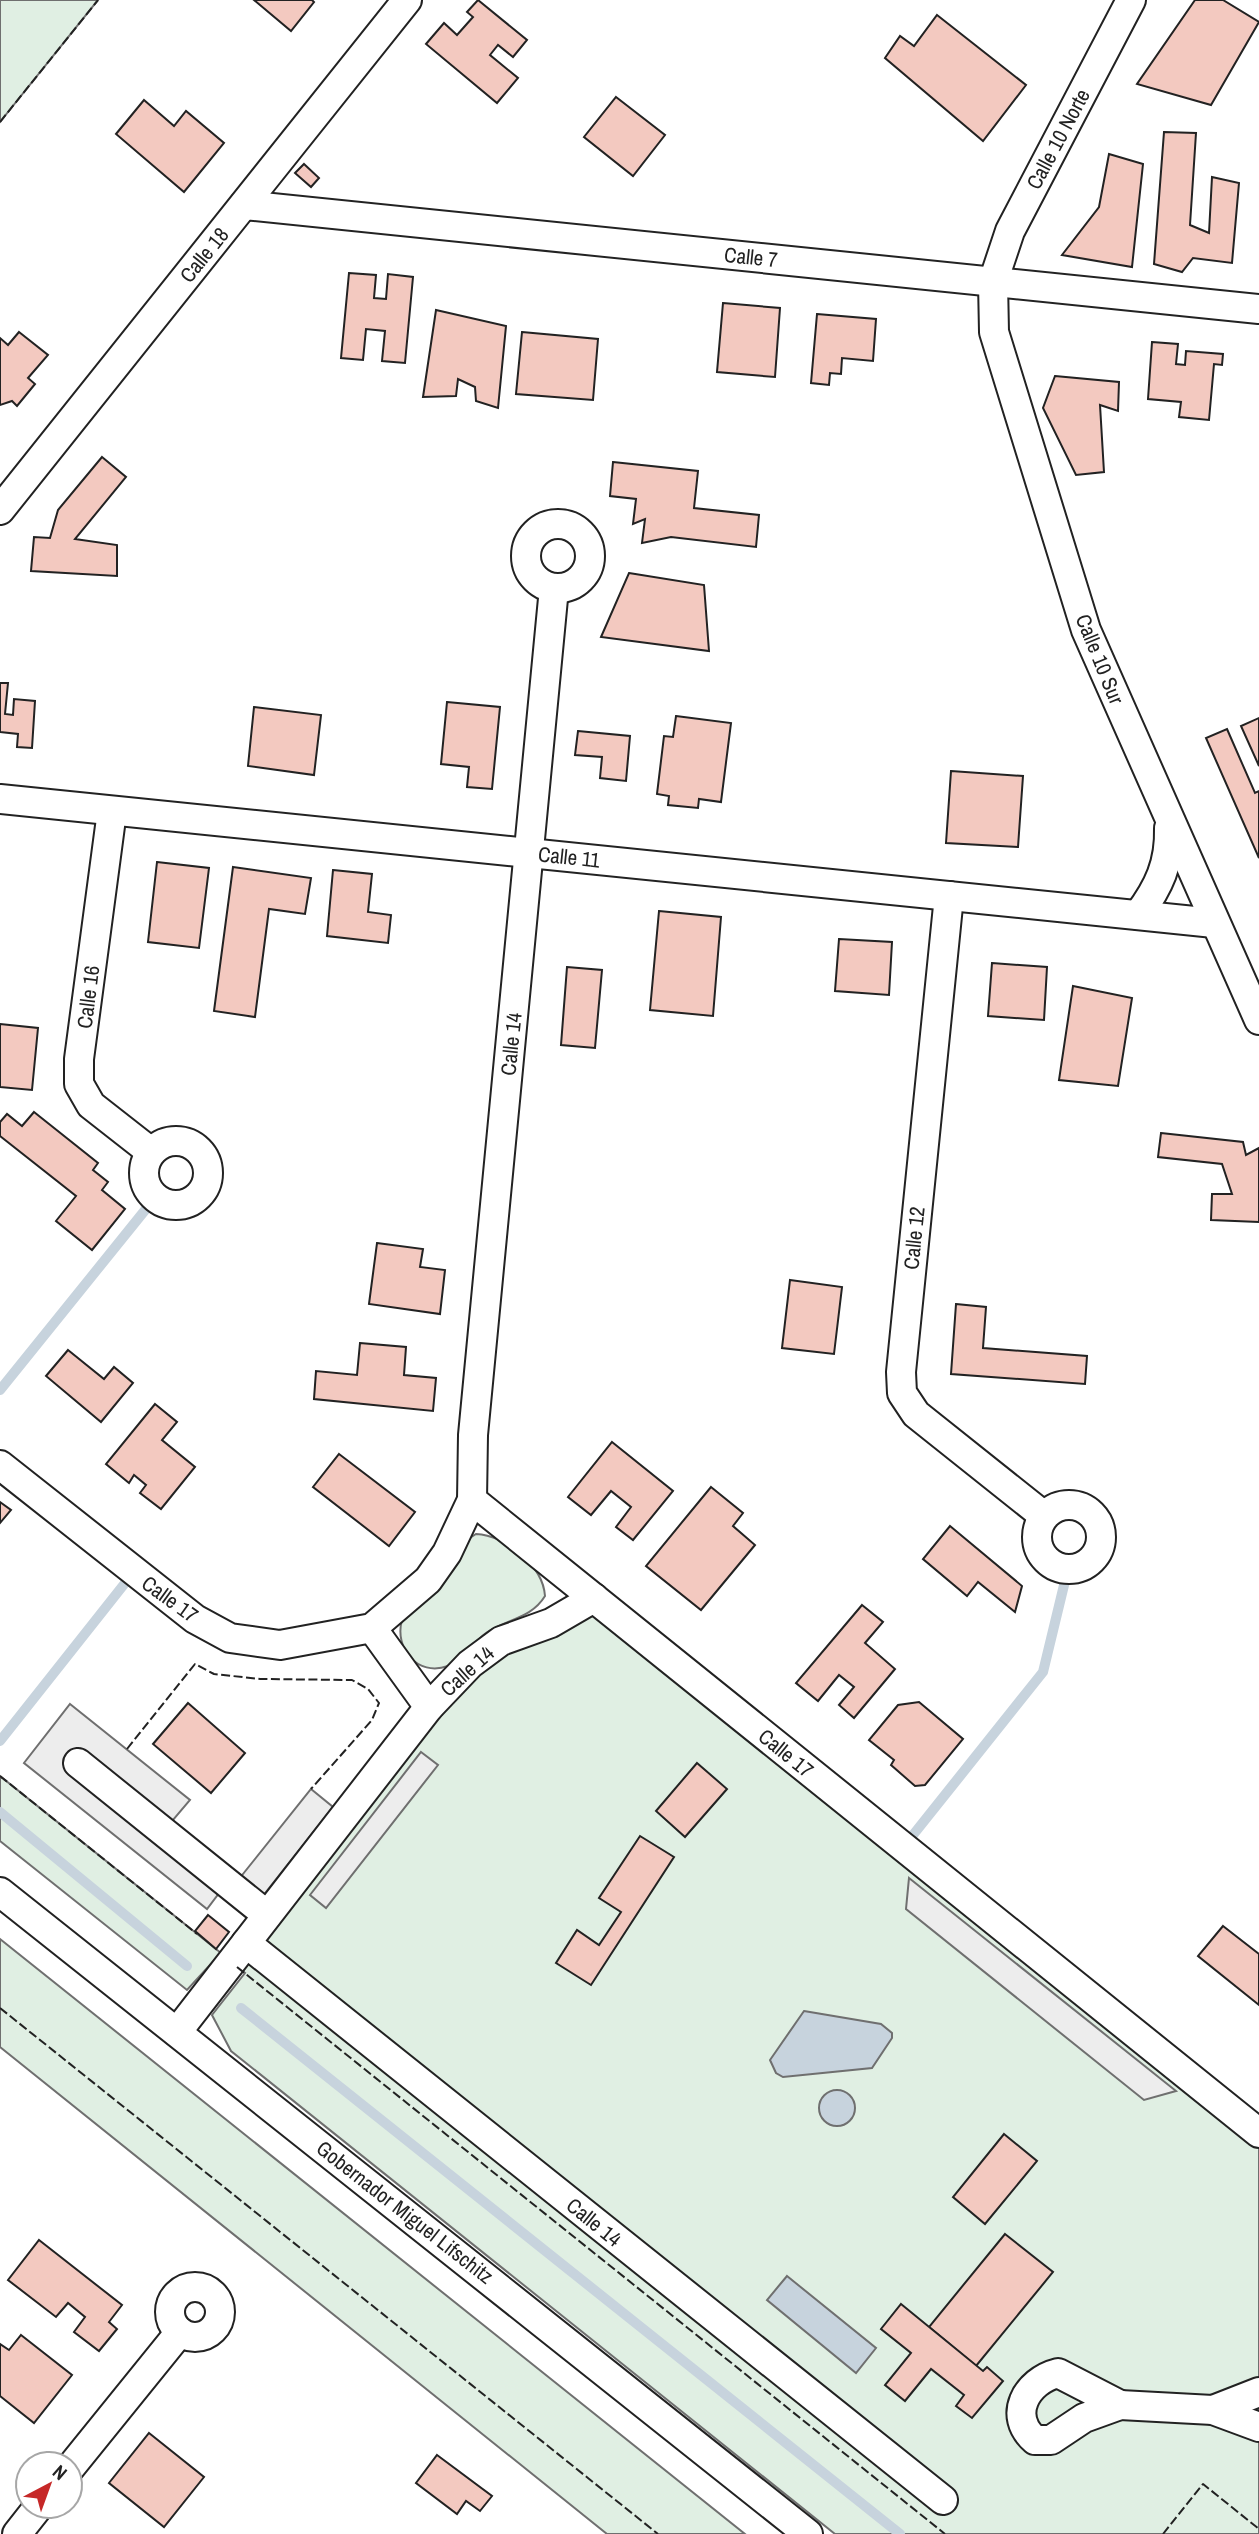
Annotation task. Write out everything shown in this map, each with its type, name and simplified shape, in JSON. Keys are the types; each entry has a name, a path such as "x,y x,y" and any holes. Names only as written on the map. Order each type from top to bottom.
{"street":[{"name":"Calle 18","path":"0,510 407,0"},
{"name":"Calle 10 Norte","path":"993,282 1010,231 1131,0"},
{"name":"Calle 7","path":"244,205 1259,309"},
{"name":"Calle 10 Sur","path":"993,282 994,332 1086,630 1259,1020"},
{"name":"Calle 14","path":"472,1500 473,1435 554,588"},
{"name":"Calle 11","path":"0,799 1214,923"},
{"name":"Calle 16","path":"112,811 79,1059 79,1084 90,1105 151,1152"},
{"path":"1138,915 1153,895 1164,873 1169,848 1169,822"},
{"name":"Calle 12","path":"948,896 901,1372 902,1394 916,1414 1044,1516"},
{"name":"Calle 17","path":"0,1465 166,1599 230,1638 280,1645 372,1628"},
{"path":"429,1707 372,1628 428,1580 447,1553 472,1500"},
{"name":"Calle 17","path":"472,1500 1259,2133"},
{"name":"Calle 14","path":"177,2032 429,1707 470,1664 501,1641 551,1623 594,1598"},
{"path":"78,1763 267,1915"},
{"name":"Gobernador Miguel Lifschitz","path":"0,1892 808,2534"},
{"name":"Calle 14","path":"246,1943 943,2500"},
{"name":"Calle 17","path":"1229,2109 1259,2115"},
{"path":"84,2451 180,2332"},
{"path":"1213,2410 1259,2392"},
{"path":"1120,2405 1213,2410 1259,2427"},
{"path":"17,2534 28,2520"}],"green space":[{"path":"0,0 98,0 0,122"},
{"path":"476,1534 499,1540 521,1554 538,1574 545,1596 533,1610 486,1633 453,1664 437,1668 418,1664 410,1658 401,1641 402,1620 462,1543"},
{"path":"594,1598 1259,2133 1259,2534 835,2534 231,2051 212,2015 245,1973 231,1962 470,1664"},
{"path":"0,1776 221,1953 187,1990 0,1841"},
{"path":"0,1939 745,2534 607,2534 0,2047"}],"shaded area":[{"path":"70,1704 190,1800 172,1821 235,1872 207,1909 24,1763"},
{"path":"421,1752 438,1765 326,1908 310,1895"},
{"path":"311,1789 333,1807 262,1897 239,1879"},
{"path":"909,1878 1176,2091 1144,2100 906,1909"},
{"path":"804,2011 881,2024 892,2033 892,2038 872,2068 783,2077 776,2073 770,2060"},
{"path":"837,2090 849,2096 855,2108 849,2120 837,2126 825,2120 819,2108 825,2096"},
{"path":"787,2276 876,2348 856,2373 767,2300"}],"building":[{"path":"254,0 312,0 314,2 291,31"},
{"path":"478,0 527,40 513,57 498,45 490,55 518,78 497,103 426,44 444,23 457,35 473,17 467,12"},
{"path":"1195,0 1223,0 1259,22 1211,105 1137,84"},
{"path":"937,15 1026,85 983,141 885,58 900,36 914,46"},
{"path":"616,97 665,135 633,176 584,137"},
{"path":"144,100 174,126 186,111 224,143 184,192 116,134"},
{"path":"1164,132 1196,133 1190,225 1209,233 1212,177 1239,183 1232,263 1193,258 1182,272 1154,264"},
{"path":"1109,154 1143,164 1132,267 1062,255 1099,207"},
{"path":"304,164 319,178 311,187 295,173"},
{"path":"349,273 376,275 374,298 386,299 388,274 413,277 405,363 382,361 385,331 366,329 363,360 341,358"},
{"path":"723,303 780,308 775,377 717,372"},
{"path":"436,310 506,326 498,408 476,401 475,387 458,379 456,396 423,397"},
{"path":"817,314 876,319 873,361 842,358 841,374 830,373 829,385 811,383"},
{"path":"19,332 48,355 28,378 35,384 17,406 12,401 0,405 0,338 8,345"},
{"path":"522,332 598,339 593,400 516,394"},
{"path":"1152,342 1178,344 1176,364 1185,365 1186,351 1223,354 1222,365 1214,364 1209,420 1179,417 1181,402 1148,399"},
{"path":"1055,376 1119,382 1118,411 1100,405 1104,472 1076,475 1043,408"},
{"path":"102,457 126,477 75,539 117,545 117,576 31,571 34,537 50,538 58,510"},
{"path":"613,462 698,471 694,508 759,515 756,547 671,537 642,543 645,519 633,524 636,499 610,496"},
{"path":"629,573 704,585 709,651 601,637"},
{"path":"0,683 8,683 5,714 13,715 14,699 35,701 32,748 17,747 18,734 0,732"},
{"path":"447,702 500,707 492,789 467,787 469,767 441,764"},
{"path":"254,707 321,715 314,775 248,766"},
{"path":"676,716 731,723 721,802 699,799 698,808 668,805 669,796 657,794 664,736 673,737"},
{"path":"1259,718 1259,766 1241,726"},
{"path":"1227,729 1255,793 1259,791 1259,858 1206,738"},
{"path":"578,731 630,736 626,781 600,778 602,757 575,755"},
{"path":"951,771 1023,776 1018,847 946,843"},
{"path":"157,862 209,868 199,948 148,942"},
{"path":"233,867 311,878 305,914 269,909 255,1017 214,1011"},
{"path":"333,870 372,874 368,912 391,915 388,943 327,936"},
{"path":"659,911 721,917 713,1016 650,1010"},
{"path":"839,939 892,942 889,995 835,991"},
{"path":"992,963 1047,967 1044,1020 988,1016"},
{"path":"567,967 602,970 595,1048 561,1045"},
{"path":"1073,986 1132,998 1118,1086 1059,1080"},
{"path":"0,1024 38,1028 32,1090 0,1087"},
{"path":"34,1112 98,1163 93,1170 108,1182 102,1190 125,1209 92,1250 56,1221 76,1196 0,1136 0,1122 7,1114 22,1126"},
{"path":"1161,1133 1243,1142 1246,1155 1259,1148 1259,1222 1211,1220 1212,1194 1232,1194 1222,1164 1158,1157"},
{"path":"377,1243 423,1249 420,1267 445,1270 440,1314 369,1304"},
{"path":"790,1280 842,1287 834,1354 782,1348"},
{"path":"956,1304 986,1307 983,1348 1087,1356 1085,1384 951,1374"},
{"path":"360,1343 406,1347 404,1375 436,1378 433,1411 314,1399 316,1371 357,1375"},
{"path":"68,1350 104,1379 114,1367 133,1383 101,1422 46,1376"},
{"path":"155,1404 177,1422 162,1440 195,1467 161,1509 140,1493 146,1485 134,1475 129,1483 106,1464"},
{"path":"612,1442 673,1491 633,1540 616,1527 631,1507 611,1491 591,1515 568,1497"},
{"path":"339,1454 415,1512 389,1546 313,1487"},
{"path":"711,1487 743,1513 733,1526 755,1545 701,1610 646,1566"},
{"path":"0,1502 11,1510 0,1523"},
{"path":"950,1526 1022,1586 1015,1612 978,1582 967,1596 923,1559"},
{"path":"862,1605 883,1622 865,1643 895,1669 854,1718 839,1705 854,1687 839,1675 818,1701 796,1683"},
{"path":"919,1702 963,1739 925,1785 915,1786 891,1765 894,1760 869,1740 898,1705"},
{"path":"188,1703 245,1753 211,1793 153,1744"},
{"path":"697,1763 727,1789 685,1837 656,1811"},
{"path":"640,1836 674,1857 591,1985 556,1963 577,1930 599,1945 621,1912 599,1898"},
{"path":"208,1915 229,1932 216,1949 195,1931"},
{"path":"1223,1926 1259,1954 1259,2005 1198,1956"},
{"path":"1004,2134 1037,2161 985,2224 953,2197"},
{"path":"1005,2234 1053,2272 976,2366 929,2327"},
{"path":"39,2240 122,2305 109,2322 117,2329 99,2351 74,2332 85,2317 68,2303 56,2317 8,2280"},
{"path":"901,2304 983,2371 987,2367 1003,2381 972,2418 956,2406 964,2395 931,2369 905,2401 885,2385 911,2353 881,2329"},
{"path":"21,2335 72,2375 34,2423 0,2396 0,2344 9,2350"},
{"path":"149,2433 204,2477 164,2527 109,2483"},
{"path":"437,2455 492,2496 480,2511 466,2501 457,2514 416,2483"}],"waterway":[{"path":"0,1390 150,1204"},
{"path":"0,1741 133,1573"},
{"path":"905,1845 1043,1672 1065,1581"},
{"path":"0,1812 187,1966"},
{"path":"241,2008 900,2534"}],"fence":[{"path":"0,122 98,0"},
{"path":"127,1749 195,1664 214,1674 260,1679 352,1680 368,1689 379,1703 372,1720 311,1789"},
{"path":"0,1776 197,1934"},
{"path":"237,1967 945,2534"},
{"path":"0,2008 658,2534"},
{"path":"1163,2534 1203,2484 1259,2529"}]}
